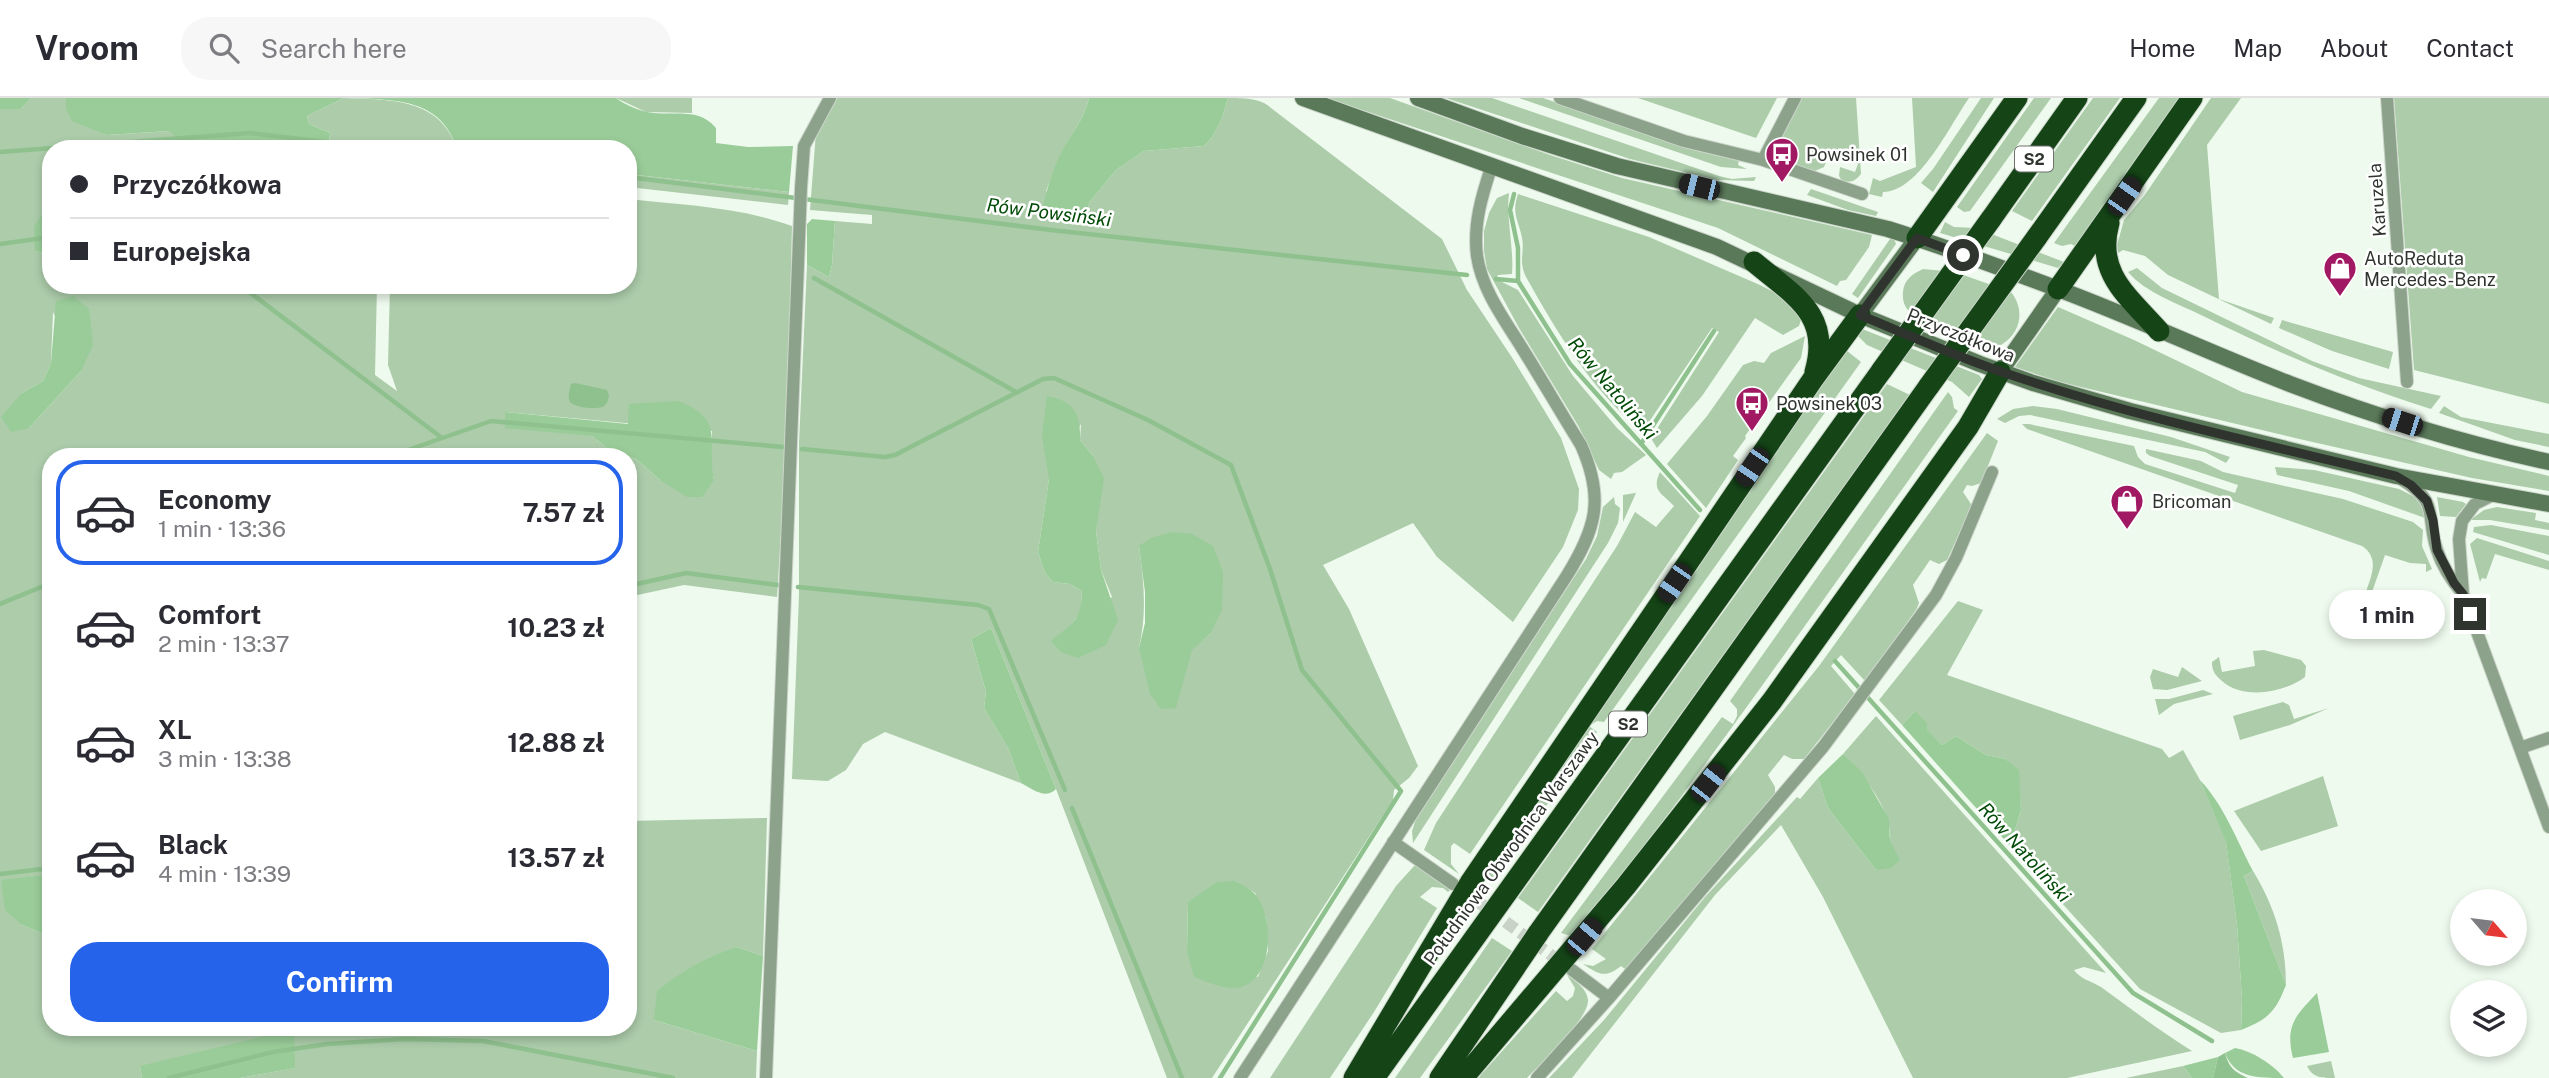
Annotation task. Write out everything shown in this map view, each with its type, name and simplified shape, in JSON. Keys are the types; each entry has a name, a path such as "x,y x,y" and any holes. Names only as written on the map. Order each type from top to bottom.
{"highway":[{"path":"1917,238 2017,98"},
{"name":"Południowa Obwodnica Warszawy","path":"1374,1078 2077,98"},
{"name":"S2","path":"1440,1078 1539,932 2136,98"},
{"path":"2058,289 2192,98"},
{"path":"2111,216 2105,249 2110,271 2159,331"},
{"path":"1754,262 1799,300 1815,320 1820,342 1813,379"},
{"path":"1354,1078 1470,883 1813,379 1860,315"},
{"path":"1463,1078 1626,886 1772,701 1968,427 2000,372"}],"main road":[{"name":"Przyczółkowa","path":"1303,98 1717,247 1754,262 1860,315 2000,372 2130,411 2396,476 2549,504"},
{"path":"1418,98 1559,149 1617,166 1917,238 2058,289 2336,401 2487,448 2549,463"},
{"path":"1860,315 1917,238"},
{"path":"2000,372 2058,289"}],"street":[{"path":"766,1078 801,188 804,146 830,98"},
{"path":"1560,98 1684,141 1763,160 1862,194"},
{"path":"1763,160 1795,98"},
{"name":"Karuzela","path":"2388,98 2407,382"},
{"path":"1241,1078 1581,553 1591,532 1595,509 1594,478 1581,445 1493,299 1481,272 1476,242 1477,220 1480,200 1492,165"},
{"path":"1537,1078 1814,758 1857,701 1936,595 1956,558 1992,472"},
{"path":"2396,476 2411,485 2427,501 2437,550 2454,583 2463,594"},
{"path":"2493,495 2474,503 2462,521 2459,539 2463,594 2549,827"},
{"path":"2520,748 2549,738"},
{"path":"1394,842 1453,884"},
{"path":"1572,970 1609,998"}],"shaded area":[{"path":"0,98 31,98 21,109 0,109"},
{"path":"31,98 66,98 66,109 107,135 169,131 226,140 42,140 42,226 35,251 42,253 42,294 377,294 375,375 397,391 388,365 390,294 637,294 637,200 732,211 792,226 787,437 777,597 684,585 637,595 637,460 660,480 714,480 710,459 712,431 505,412 592,436 607,448 42,448 42,875 1,881 22,925 42,933 42,1036 637,1036 637,821 767,818 763,956 737,947 654,1020 757,1051 756,1078 240,1078 294,1068 140,1066 142,1078 0,1078 0,109 21,109","holes":["53,312 81,371 29,428 22,393 43,381 51,363"]},
{"path":"66,98 344,98 307,116 309,124 330,133 329,140 180,140 169,131 107,135 72,121 66,109"},
{"path":"344,98 396,102 426,111 439,120 453,140 329,140 330,133 309,124 307,116"},
{"path":"349,98 616,98 647,112 693,115 709,121 716,128 716,143 748,147 793,146 789,192 637,175 637,140 453,140 440,120 428,111 415,105"},
{"path":"616,98 692,98 692,113 646,112"},
{"path":"837,98 1089,98 1046,191 1085,220 1089,203 1116,170 1144,151 1204,146 1222,118 1228,98 1262,102 1442,239 1467,290 1561,438 1579,489 1578,510 1563,547 1513,622 1437,557 1413,523 1323,565 1349,609 1418,766 1409,778 1394,790 1393,800 1212,1078 1167,1078 991,628 971,639 986,692 984,708 1008,748 1021,783 885,732 863,744 846,770 828,781 792,779 799,595 799,443 807,265 829,277 835,221 872,224 872,215 810,210 816,132","holes":["1081,424 1080,440 1093,456 1098,506 1096,531 1101,570 1112,597 1071,625 1081,611 1082,591 1070,584 1053,582 1045,573 1038,552 1049,479","1139,546 1210,634 1192,649 1183,677 1139,648 1144,610","1236,881 1255,893 1266,918 1268,951 1258,977 1187,950 1188,902"]},
{"path":"1089,98 1228,98 1216,130 1204,146 1144,151 1116,170 1089,203 1086,220 1041,217 1054,168 1081,120"},
{"path":"1326,98 1390,98 1622,178 1872,235 1869,247 1846,280 1840,281 1837,286 1718,228"},
{"path":"1446,98 1492,98 1719,176 1732,179 1756,177 1754,181 1717,180 1630,159"},
{"path":"1519,98 1543,98 1699,151 1739,160 1738,165 1747,169 1721,167"},
{"path":"1638,98 1777,98 1756,138"},
{"path":"1801,98 1856,98 1861,174 1855,180 1842,181 1839,176 1840,167 1855,172 1858,164 1830,152 1824,167 1815,171 1788,162 1782,156 1780,141"},
{"path":"1912,98 1969,98 1932,155 1909,181 1896,189 1883,192 1882,197 1869,194 1873,178 1880,181 1916,167"},
{"path":"1981,98 1994,98 1933,192 1921,183"},
{"path":"2034,98 2051,98 1970,211 1964,212 1957,207"},
{"path":"2093,98 2120,98 2032,221 2012,211"},
{"path":"2159,98 2181,98 2075,246 2054,243"},
{"path":"2211,98 2241,98 2207,145 2219,299 2274,318 2271,324 2168,275 2145,256 2123,250 2118,253 2117,245 2124,220 2144,196"},
{"path":"2394,98 2549,98 2549,404 2414,370"},
{"path":"637,175 789,192 788,205 637,188"},
{"path":"1811,189 1878,212 1876,216 1848,210 1807,195"},
{"path":"1509,193 1512,274 1498,275 1496,279 1518,290 1573,376 1617,428 1646,455 1622,472 1614,473 1611,479 1599,470 1579,427 1487,269 1484,231 1489,213 1497,198"},
{"path":"1518,194 1649,237 1760,285 1791,301 1801,320 1799,326 1783,335 1755,318 1702,396 1657,448 1652,440 1653,435 1719,332 1712,328 1647,425 1640,430 1590,378 1526,277 1522,266 1523,243 1515,212"},
{"path":"42,214 42,253 35,251 34,227"},
{"path":"812,219 835,221 829,277 807,265 807,224"},
{"path":"1945,222 1954,227 1976,228 2064,262 2058,268 1940,233"},
{"path":"1890,239 1894,239 1896,244 1858,298 1852,294"},
{"path":"2370,252 2392,262 2394,269 2367,260"},
{"path":"2137,268 2162,288 2312,361 2359,378 2441,396 2431,409 2372,389 2257,342 2153,292 2128,272"},
{"path":"1923,269 1955,272 2011,292 2018,304 2019,313 2019,322 2013,334 1997,347 1983,348 1927,325 1912,315 1903,301 1903,292 1909,278"},
{"path":"73,296 89,309 93,345 81,371 29,428 11,432 1,417 22,393 43,381 51,363 56,301"},
{"path":"2058,307 2242,392 2469,457 2549,476 2549,491 2472,478 2295,438 2060,382 2015,367"},
{"path":"2282,320 2393,352 2389,369 2332,351 2279,328"},
{"path":"1862,329 1979,375 1982,379 1969,397 1952,382 1867,345 1856,334"},
{"path":"1805,336 1801,358 1745,436 1733,456 1738,460 1706,508 1667,464 1707,416 1743,365 1754,361 1764,363 1771,353"},
{"path":"1846,350 1861,362 1604,722 1597,721 1589,726 1597,732 1495,880 1487,875 1705,552"},
{"path":"571,384 607,390 607,403 597,408 573,404 569,396"},
{"path":"1887,384 1910,395 1538,912 1518,898"},
{"path":"1948,392 1954,408 1958,411 1764,683 1597,905 1571,936 1561,933 1722,717 1733,724 1737,709 1730,701"},
{"path":"1047,396 1064,401 1074,410 1079,423 1080,440 1093,456 1104,478 1096,531 1101,570 1118,620 1106,645 1078,658 1061,652 1051,641 1078,615 1082,591 1070,584 1053,582 1045,573 1038,552 1049,479 1042,436"},
{"path":"678,401 703,415 711,432 714,480 702,497 687,497 660,480 637,460 637,448 607,448 592,436 505,428 505,412 628,424 629,404"},
{"path":"2033,406 2057,409 2171,437 2230,457 2226,463 2205,452 2030,415 2019,416 2005,423 1997,419 2013,409"},
{"path":"2444,406 2461,417 2549,434 2549,447 2515,440 2439,413"},
{"path":"2022,424 2134,446 2138,457 2145,464 2235,493 2238,485 2150,456 2146,449 2201,461 2223,472 2343,499 2413,522 2423,530 2422,546 2432,569 2426,572 2426,564 2410,563 2385,555 2366,609 2370,624 2363,620 2362,611 2373,562 2362,546 2027,429"},
{"path":"1987,433 1998,441 1981,483 1967,485 1963,492 1971,508 1947,560 1939,564 1930,560 1913,585 1919,603 1916,610 1865,681 1841,655 1831,666 1855,694 1804,759 1792,759 1784,755 1768,775 1775,787 1775,796 1625,969 1621,966 1610,973 1602,974 1583,964 1593,966 1606,959 1592,949 1819,666"},
{"path":"2275,467 2314,470 2399,489 2415,497 2425,518 2349,491 2277,475"},
{"path":"1660,472 1700,516 1470,854 1454,843 1451,846 1451,864 1459,874 1424,850 1436,823 1617,546 1635,512 1656,527 1674,506 1657,488"},
{"path":"1636,493 1623,522 1623,495"},
{"path":"1614,497 1615,504 1620,508 1618,523 1608,543 1413,843 1412,831 1416,819 1586,559 1597,536 1603,507"},
{"path":"2437,497 2466,504 2456,517 2440,516"},
{"path":"2497,507 2536,513 2535,520 2549,523 2549,530 2490,520 2470,520 2484,510"},
{"path":"2491,525 2549,536 2549,555 2473,532 2474,527"},
{"path":"1172,532 1192,534 1213,546 1223,572 1222,610 1210,634 1192,650 1176,708 1161,709 1150,694 1139,648 1145,623 1145,592 1139,546 1151,538"},
{"path":"2477,538 2549,561 2549,570 2495,554 2486,579 2482,578 2480,582 2470,544"},
{"path":"1958,601 1983,610 1947,675 2162,749 2169,758 2183,750 2200,780 2226,841 2237,925 2242,999 2241,1030 2221,1033 2140,989 2010,846 2021,810 2018,770 2006,759 1986,755 1956,736 1942,745 1926,730 1915,711 1902,725 1879,700"},
{"path":"991,628 1056,789 1048,794 1021,783 1008,748 984,708 986,692 971,639"},
{"path":"2264,650 2301,660 2306,666 2305,677 2286,687 2252,692 2231,687 2213,670 2212,662 2219,657 2222,672 2255,666 2253,651"},
{"path":"2182,667 2202,681 2167,690 2153,689 2150,677 2153,669 2178,677"},
{"path":"2203,690 2213,694 2174,704 2159,715 2155,699 2169,699"},
{"path":"2283,702 2289,705 2294,719 2329,708 2290,725 2240,740 2233,716"},
{"path":"1915,711 1927,723 1927,730 1942,745 1956,736 1986,755 2006,759 2019,770 2021,810 2010,846 1902,725"},
{"path":"1876,716 2106,973 2084,967 2074,970 2076,973 2101,987 2192,1051 2067,1078 1913,1078 1823,897 1781,825 1715,895 1572,1078 1549,1078 1604,1020 1705,897 1797,797 1800,799 1818,778 1828,808 1876,870 1890,839 1887,817 1875,793 1843,754"},
{"path":"1843,754 1862,772 1889,819 1890,841 1900,860 1891,868 1876,870 1828,808 1818,778"},
{"path":"2323,776 2338,826 2261,851 2234,811"},
{"path":"2200,780 2223,812 2253,871 2244,876 2286,985 2270,1014 2241,1030 2242,999 2237,925 2226,842"},
{"path":"1415,865 1450,890 1448,892 1443,888 1432,887 1420,897 1437,908 1330,1078 1270,1078 1396,886"},
{"path":"2253,871 2278,926 2286,985 2244,876"},
{"path":"42,875 42,933 22,925 5,910 1,880"},
{"path":"1236,881 1252,891 1261,903 1268,930 1268,944 1260,971 1252,981 1241,987 1229,988 1194,977 1187,950 1188,902 1217,882"},
{"path":"1492,938 1512,951 1420,1078 1395,1078"},
{"path":"737,947 763,956 757,1051 654,1020 657,991 695,965"},
{"path":"1567,975 1583,989 1588,1000 1581,1018 1563,1041 1527,1078 1478,1078 1556,991 1567,1001 1573,996 1575,988"},
{"path":"2317,993 2329,1052 2293,1058 2291,1029 2303,1008"},
{"path":"265,1036 294,1036 295,1068 240,1078 142,1078 140,1066"},
{"path":"2235,1048 2262,1059 2284,1078 2256,1077 2241,1072 2234,1067 2225,1053"},
{"path":"2225,1053 2233,1069 2248,1078 2213,1078 2218,1057"},
{"path":"2218,1057 2213,1078 2192,1078 2183,1066"},
{"path":"2331,1061 2335,1078 2318,1076 2307,1066"},
{"path":"2183,1066 2192,1078 2126,1078"}],"waterway":[{"name":"Rów Powsiński","path":"157,140 249,133 308,140"},
{"name":"Rów Powsiński","path":"0,152 42,149"},
{"name":"Rów Powsiński","path":"637,178 1051,230 1467,275"},
{"name":"Rów Natoliński","path":"1514,194 1510,210 1518,248 1518,281 1570,364 1700,510"},
{"path":"0,244 42,238"},
{"path":"814,278 1016,392"},
{"path":"1496,279 1518,281"},
{"path":"252,294 442,438"},
{"path":"1641,444 1714,331"},
{"path":"802,449 885,457 895,455 1043,379 1054,378 1148,420 1231,465 1270,569 1302,670 1401,791 1220,1078"},
{"path":"414,448 491,421 783,447"},
{"path":"637,584 686,573 778,585"},
{"path":"0,604 42,587"},
{"path":"798,587 978,605 989,609 1065,790"},
{"name":"Rów Natoliński","path":"1835,661 2133,993 2212,1041"},
{"path":"1072,808 1182,1078"},
{"path":"0,874 42,869"},
{"path":"169,1078 273,1052 327,1044 405,1039 483,1041 673,1078"}],"tunnel":[{"path":"1462,890 1566,966"}],"place":[{"name":"Powsinek 01","path":"1782,184"},
{"name":"AutoReduta Mercedes-Benz","path":"2340,298"},
{"name":"Powsinek 03","path":"1752,433"},
{"name":"Bricoman","path":"2127,531"}],"route":[{"path":"1963,255 1917,238 1860,315 1980,365 2033,383 2171,422 2396,476 2411,485 2427,501 2431,510 2437,550 2454,583 2463,594 2470,614"}]}
